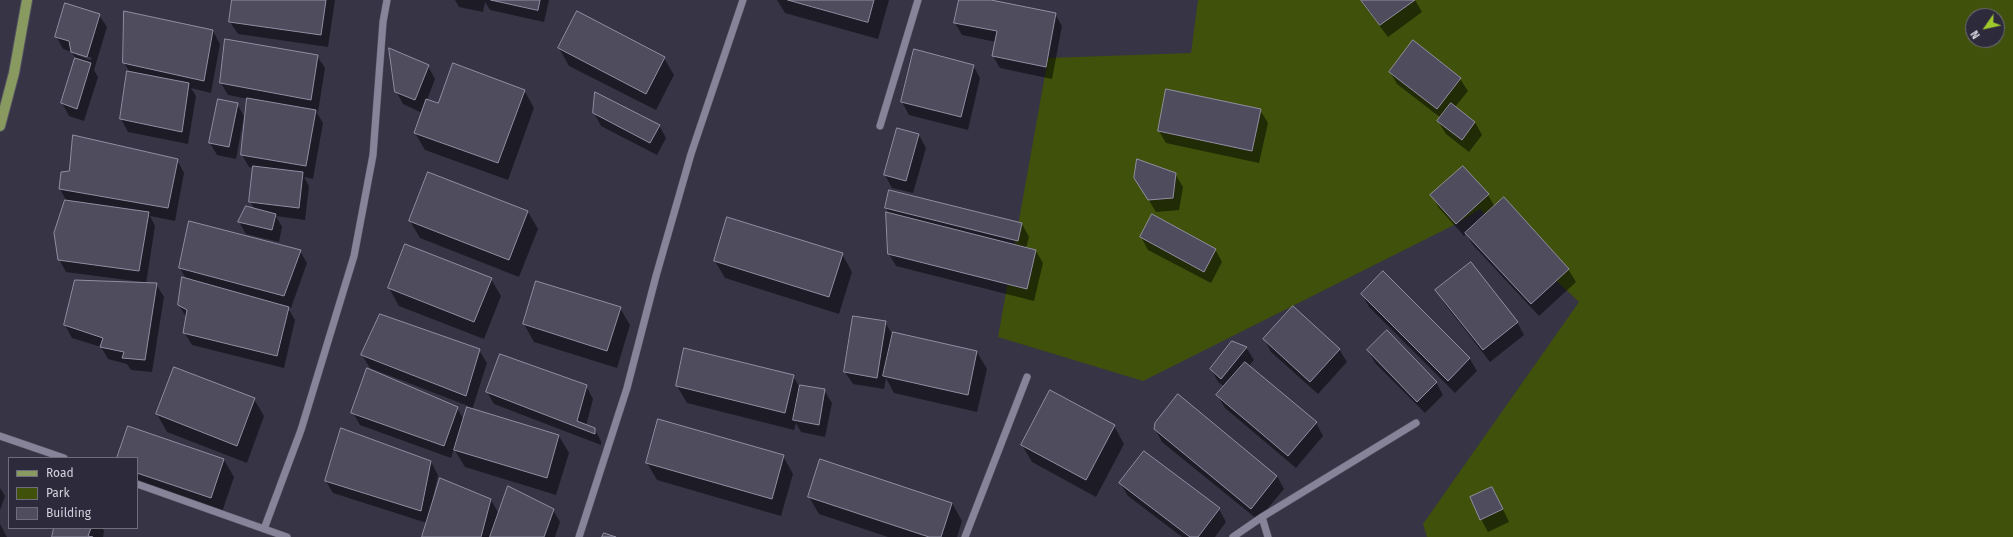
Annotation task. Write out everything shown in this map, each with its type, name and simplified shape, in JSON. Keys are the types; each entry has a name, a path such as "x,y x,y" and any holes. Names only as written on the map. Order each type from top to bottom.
{"main road":[{"path":"0,126 14,73 27,0"}],"street":[{"path":"264,529 300,430 354,256 373,156 383,22 387,0"},
{"path":"579,537 626,388 691,154 744,0"},
{"path":"880,126 918,0"},
{"path":"965,537 1027,377"},
{"path":"1233,537 1262,516 1416,423"},
{"path":"0,436 61,457"},
{"path":"138,484 287,537"},
{"path":"1262,516 1268,537"}],"green space":[{"path":"1198,0 2013,0 2013,537 1427,537 1423,524 1579,302 1480,209 1456,224 1143,381 998,337 1048,58 1191,53"}],"building":[{"path":"232,0 326,0 321,35 229,22"},
{"path":"491,0 540,0 538,10"},
{"path":"788,0 874,0 868,22"},
{"path":"959,0 991,0 1056,13 1046,67 992,56 997,31 954,23"},
{"path":"1361,0 1415,0 1380,25"},
{"path":"65,3 100,14 87,57 71,52 69,41 55,37"},
{"path":"124,11 213,30 204,81 123,63"},
{"path":"577,11 665,57 646,94 558,48"},
{"path":"225,39 318,55 311,100 220,83"},
{"path":"1413,40 1461,78 1437,109 1389,72"},
{"path":"389,48 429,65 415,100 395,92"},
{"path":"914,49 974,65 961,117 901,102"},
{"path":"75,58 91,63 77,109 61,103"},
{"path":"453,63 525,90 498,163 414,133 426,99 438,103"},
{"path":"127,71 189,83 182,132 120,119"},
{"path":"1166,89 1261,109 1252,151 1158,131"},
{"path":"595,92 660,125 650,143 593,113"},
{"path":"247,98 316,110 306,166 241,155"},
{"path":"218,99 238,103 229,147 209,143"},
{"path":"1451,103 1475,122 1462,140 1437,121"},
{"path":"897,128 919,134 906,181 884,175"},
{"path":"73,135 178,159 168,208 59,189 61,172 69,171"},
{"path":"1137,159 1176,173 1173,198 1148,200 1134,178"},
{"path":"253,166 303,172 299,208 249,202"},
{"path":"1463,166 1489,194 1456,224 1430,195"},
{"path":"428,172 528,211 509,260 409,221"},
{"path":"889,190 1022,223 1018,241 885,208"},
{"path":"1504,197 1569,269 1531,304 1465,233"},
{"path":"65,200 149,212 139,271 58,260 54,233"},
{"path":"246,206 276,214 272,230 238,222"},
{"path":"886,212 1036,250 1027,289 888,254"},
{"path":"1152,214 1216,249 1204,272 1140,237"},
{"path":"727,217 843,253 829,297 714,261"},
{"path":"189,221 301,250 284,296 179,268"},
{"path":"405,244 492,278 474,322 388,288"},
{"path":"1471,262 1518,322 1483,350 1435,290"},
{"path":"1383,271 1470,358 1448,381 1361,294"},
{"path":"182,277 289,307 277,356 183,333 187,310 178,305"},
{"path":"75,280 157,283 145,360 122,358 124,352 100,347 103,338 64,325"},
{"path":"536,281 621,307 607,351 523,324"},
{"path":"1293,306 1340,349 1310,382 1263,339"},
{"path":"380,314 480,349 466,396 361,355"},
{"path":"853,316 886,321 877,378 844,372"},
{"path":"1387,330 1437,382 1417,402 1367,350"},
{"path":"893,332 977,351 968,395 883,376"},
{"path":"1232,341 1247,347 1221,379 1210,369"},
{"path":"684,348 794,375 785,413 676,386"},
{"path":"500,354 587,385 577,421 595,428 595,434 486,392"},
{"path":"1245,362 1317,422 1288,456 1216,395"},
{"path":"174,367 255,398 237,446 156,414"},
{"path":"367,368 458,407 444,446 351,413"},
{"path":"800,385 825,389 819,425 793,420"},
{"path":"1050,390 1115,425 1086,480 1021,445"},
{"path":"1178,394 1277,476 1251,509 1154,429 1155,423"},
{"path":"467,407 559,435 547,478 454,450"},
{"path":"658,419 784,455 772,499 646,463"},
{"path":"128,426 224,459 211,498 138,473 138,457 117,457"},
{"path":"341,428 431,461 421,511 325,481"},
{"path":"1144,451 1220,508 1198,537 1190,537 1119,483"},
{"path":"820,459 952,503 941,537 929,537 808,497"},
{"path":"440,478 491,499 481,537 422,537"},
{"path":"508,486 554,509 544,537 490,537"},
{"path":"1492,487 1503,509 1480,520 1470,497"},
{"path":"54,529 91,529 88,536 93,537 52,537"},
{"path":"604,533 616,537 602,537"}]}
